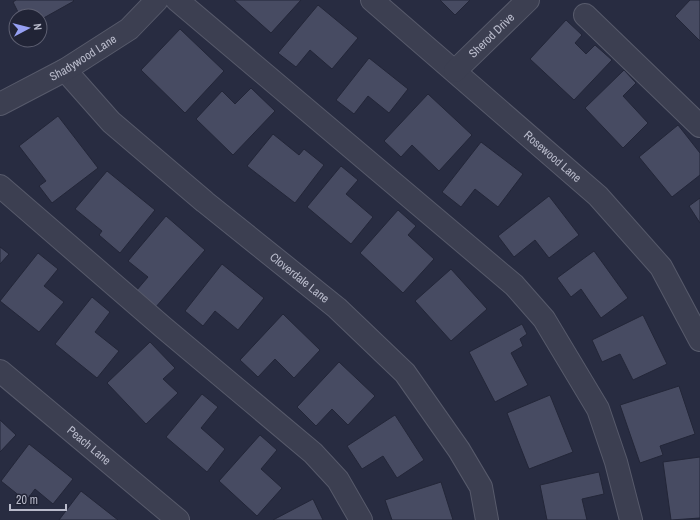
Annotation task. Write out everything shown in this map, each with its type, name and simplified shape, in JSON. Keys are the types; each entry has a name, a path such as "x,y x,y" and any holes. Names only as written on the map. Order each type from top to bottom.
{"street":[{"name":"Shadywood Lane","path":"0,104 65,70 129,29 157,0"},
{"path":"177,0 514,285 544,319 598,409 616,462 630,520"},
{"name":"Rosewood Lane","path":"372,0 598,196 661,267 700,340"},
{"name":"Sherod Drive","path":"455,71 528,0"},
{"path":"585,15 700,126"},
{"name":"Cloverdale Lane","path":"65,70 111,122 206,202 337,308 405,373 459,450 481,487 487,520"},
{"path":"0,186 152,318 313,453 338,480 361,520"},
{"name":"Peach Lane","path":"0,371 178,520"}],"building":[{"path":"16,0 74,1 48,16 48,8 16,8 13,2"},
{"path":"234,0 301,0 271,33"},
{"path":"440,0 470,0 455,15"},
{"path":"690,0 700,0 700,41 675,16"},
{"path":"318,5 358,38 332,69 310,50 296,67 278,53"},
{"path":"566,20 582,35 575,43 586,54 595,45 612,60 574,100 530,59"},
{"path":"180,29 224,71 185,113 141,70"},
{"path":"369,58 408,89 389,113 368,96 354,114 336,100"},
{"path":"624,70 636,83 623,96 648,123 623,148 585,108"},
{"path":"251,88 275,111 233,155 196,119 222,91 235,104"},
{"path":"428,94 472,135 439,171 412,145 401,157 384,141"},
{"path":"58,116 98,168 52,203 39,186 46,181 19,146"},
{"path":"678,125 700,153 700,175 672,197 639,157"},
{"path":"273,134 299,155 304,149 324,165 295,203 247,166"},
{"path":"481,142 523,174 498,207 475,189 461,207 442,192"},
{"path":"341,166 358,180 346,194 373,217 351,244 307,207"},
{"path":"107,171 155,210 120,253 99,235 102,231 75,209"},
{"path":"549,196 579,235 549,258 535,240 514,257 498,236"},
{"path":"700,198 700,223 689,206"},
{"path":"398,210 416,226 408,235 434,259 403,293 360,253"},
{"path":"166,216 205,250 155,308 136,291 148,277 128,261"},
{"path":"0,247 9,254 0,264"},
{"path":"594,251 628,298 601,318 581,289 571,297 557,278"},
{"path":"38,253 58,269 44,286 64,302 39,332 0,301"},
{"path":"222,264 264,298 238,330 215,311 203,326 185,311"},
{"path":"451,269 487,309 451,341 415,301"},
{"path":"92,297 110,312 95,332 119,351 97,378 55,344"},
{"path":"283,314 320,350 294,378 275,359 258,377 240,360"},
{"path":"643,315 667,364 633,380 620,354 602,362 592,340"},
{"path":"522,324 527,334 520,339 523,346 511,353 528,385 495,402 469,352"},
{"path":"150,342 175,368 163,379 178,393 146,424 107,383"},
{"path":"339,362 375,396 348,425 332,409 316,426 297,407"},
{"path":"679,386 695,434 660,446 663,455 640,463 620,405"},
{"path":"202,394 218,407 201,428 225,449 207,472 166,437"},
{"path":"550,395 573,452 529,469 507,413"},
{"path":"395,415 424,460 397,478 383,456 362,469 347,446"},
{"path":"0,420 16,435 0,452"},
{"path":"260,435 277,450 261,469 282,488 257,516 219,481"},
{"path":"29,444 73,479 53,504 35,489 26,501 1,481"},
{"path":"700,457 700,518 671,520 663,462"},
{"path":"599,472 604,494 582,499 587,520 547,520 540,485"},
{"path":"441,482 453,520 392,520 385,500"},
{"path":"81,491 118,520 59,520"},
{"path":"313,499 323,520 273,520"}]}
